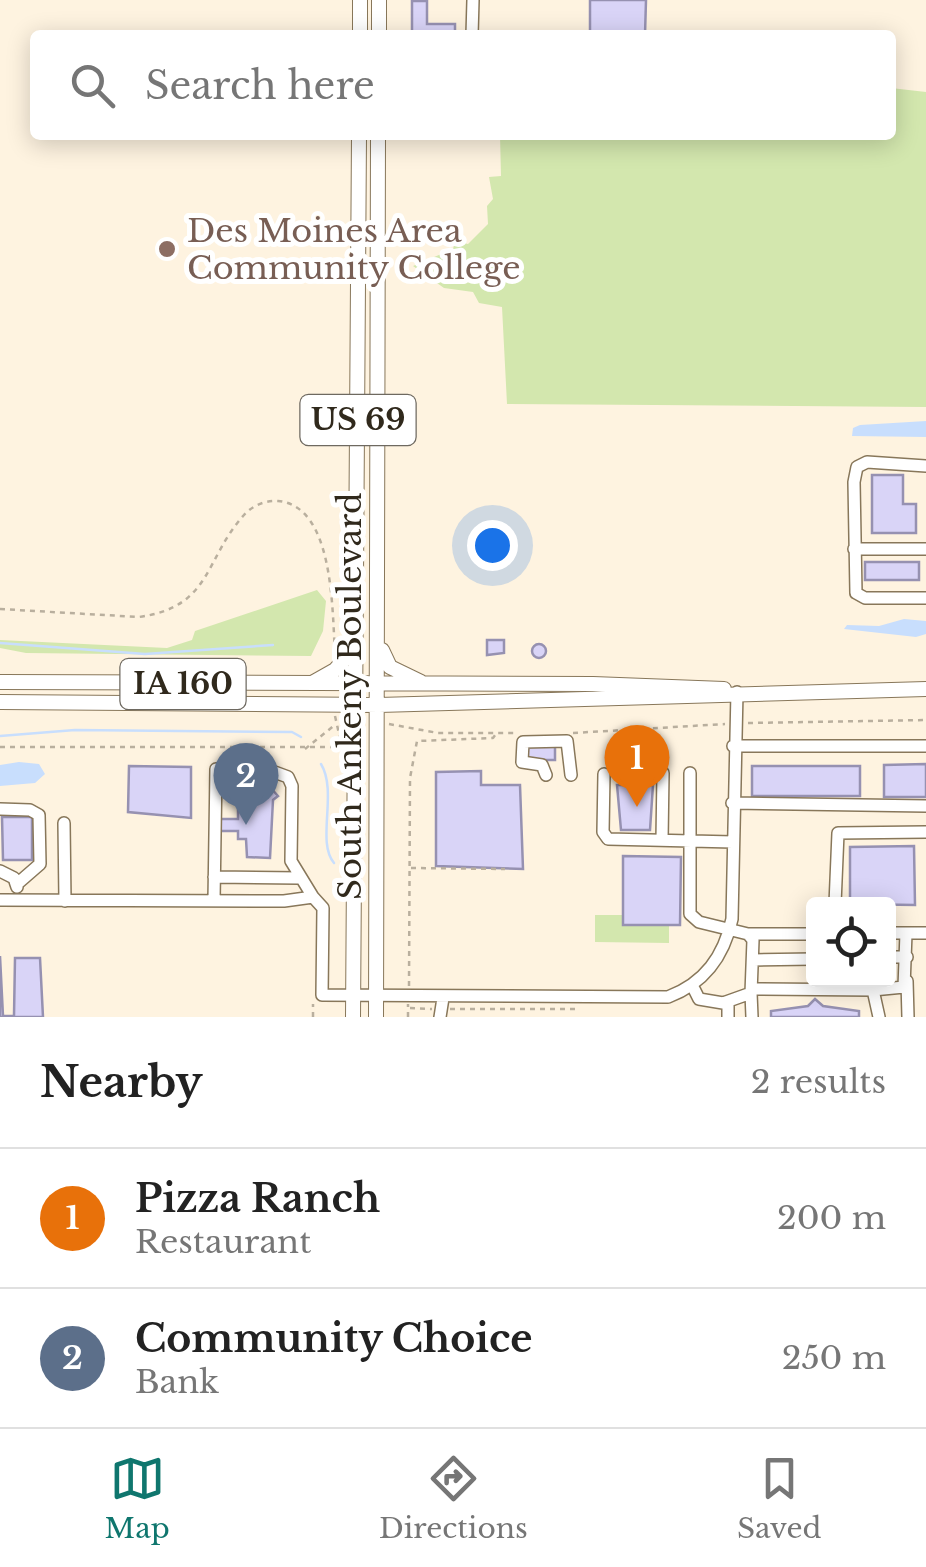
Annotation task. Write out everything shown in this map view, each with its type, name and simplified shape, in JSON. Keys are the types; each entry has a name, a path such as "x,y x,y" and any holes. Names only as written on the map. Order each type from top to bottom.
{"main road":[{"path":"360,0 360,30"},
{"path":"378,30 379,0"},
{"name":"South Ankeny Boulevard","path":"360,140 356,646 367,684 368,705 379,724 376,1017"},
{"name":"South Ankeny Boulevard","path":"353,1017 356,724 368,705 367,684 380,645 378,140"},
{"path":"380,645 390,667 429,685"},
{"path":"311,684 335,670 356,646"},
{"name":"IA 160","path":"0,682 690,685 737,692 926,690"},
{"name":"IA 160","path":"0,702 368,705 694,700 737,692"}],"lane":[{"path":"472,30 473,0"},
{"path":"926,466 867,462 857,467 854,549 854,588 860,596 926,598"},
{"path":"854,549 926,549"},
{"path":"214,900 216,769 268,770 288,777 292,786 292,861 323,908 322,995 376,997 442,1008 655,1000 692,985 720,957 730,930 737,692"},
{"path":"546,775 542,765 522,762 524,742 567,742 571,775"},
{"path":"733,746 926,746"},
{"path":"690,773 690,914 699,922 748,934 806,934"},
{"path":"604,774 604,836 733,842"},
{"path":"662,840 663,774"},
{"path":"732,802 926,806"},
{"path":"0,810 30,810 39,815 40,864 17,884 17,901"},
{"path":"64,823 65,900"},
{"path":"834,897 838,833 926,832"},
{"path":"0,871 17,884"},
{"path":"214,877 300,878"},
{"path":"0,900 284,902 313,897"},
{"path":"896,933 926,932"},
{"path":"906,933 908,1017"},
{"path":"748,934 754,960 752,1017"},
{"path":"896,958 907,957"},
{"path":"754,960 806,959"},
{"path":"692,985 705,1003 728,1002 752,991 899,990 907,980"},
{"path":"873,990 879,999 879,1017"},
{"path":"728,1002 728,1017"}],"path":[{"path":"559,734 734,724 926,720"},
{"path":"305,749 327,728 356,724"},
{"path":"379,724 438,733 519,734"},
{"path":"408,1017 410,778 417,741 493,738 497,732"},
{"path":"0,747 342,747"},
{"path":"409,868 504,869"},
{"path":"313,1017 314,995"},
{"path":"408,1003 442,1008 556,1004 580,1009"}],"green space":[{"path":"896,89 926,92 926,407 507,404 502,307 479,303 473,292 444,288 413,266 453,249 455,241 468,244 488,224 487,206 493,199 489,177 501,176 500,140 896,140"},
{"path":"317,590 326,601 323,631 311,656 26,653 0,648 0,640 167,648 192,640 195,631"},
{"path":"595,915 623,915 624,925 669,925 669,943 595,942"}],"water":[{"path":"926,421 926,437 852,436 853,428 860,425"},
{"path":"904,619 926,621 926,634 916,637 844,629 847,625 879,626"},
{"path":"39,764 45,774 35,783 0,786 0,765"}],"building":[{"path":"590,0 646,0 645,30 590,30"},
{"path":"412,1 427,1 427,24 455,24 455,30 412,30"},
{"path":"872,475 903,475 903,504 916,504 916,533 872,533"},
{"path":"865,562 919,562 919,580 865,580"},
{"path":"487,640 504,640 504,653 487,655"},
{"path":"539,644 546,651 539,658 532,651"},
{"path":"527,746 555,746 555,760 527,760"},
{"path":"926,764 926,797 884,797 884,765"},
{"path":"129,766 191,767 191,818 128,812"},
{"path":"752,766 860,766 860,796 752,796"},
{"path":"481,771 481,785 520,785 523,869 436,866 436,772"},
{"path":"617,785 653,785 650,830 621,830"},
{"path":"269,786 278,796 273,800 270,858 247,857 246,839 238,839 238,831 220,831 220,819 238,819 238,790 263,790"},
{"path":"2,817 32,817 32,860 3,860"},
{"path":"914,846 915,905 896,905 896,897 850,897 850,847"},
{"path":"623,856 681,857 680,925 623,925"},
{"path":"0,956 3,1016 14,1016 15,958 40,958 43,1017 0,1017"},
{"path":"815,999 823,1006 859,1011 859,1017 771,1017 771,1011 808,1006"}],"waterway":[{"path":"0,643 145,654 273,645"},
{"path":"0,736 75,730 292,732 301,737"},
{"path":"321,764 328,788 327,843 334,863"}],"place":[{"name":"Des Moines Area Community College","path":"167,249"},
{"name":"Pizza Ranch","path":"637,807"},
{"name":"Community Choice","path":"246,825"}]}
